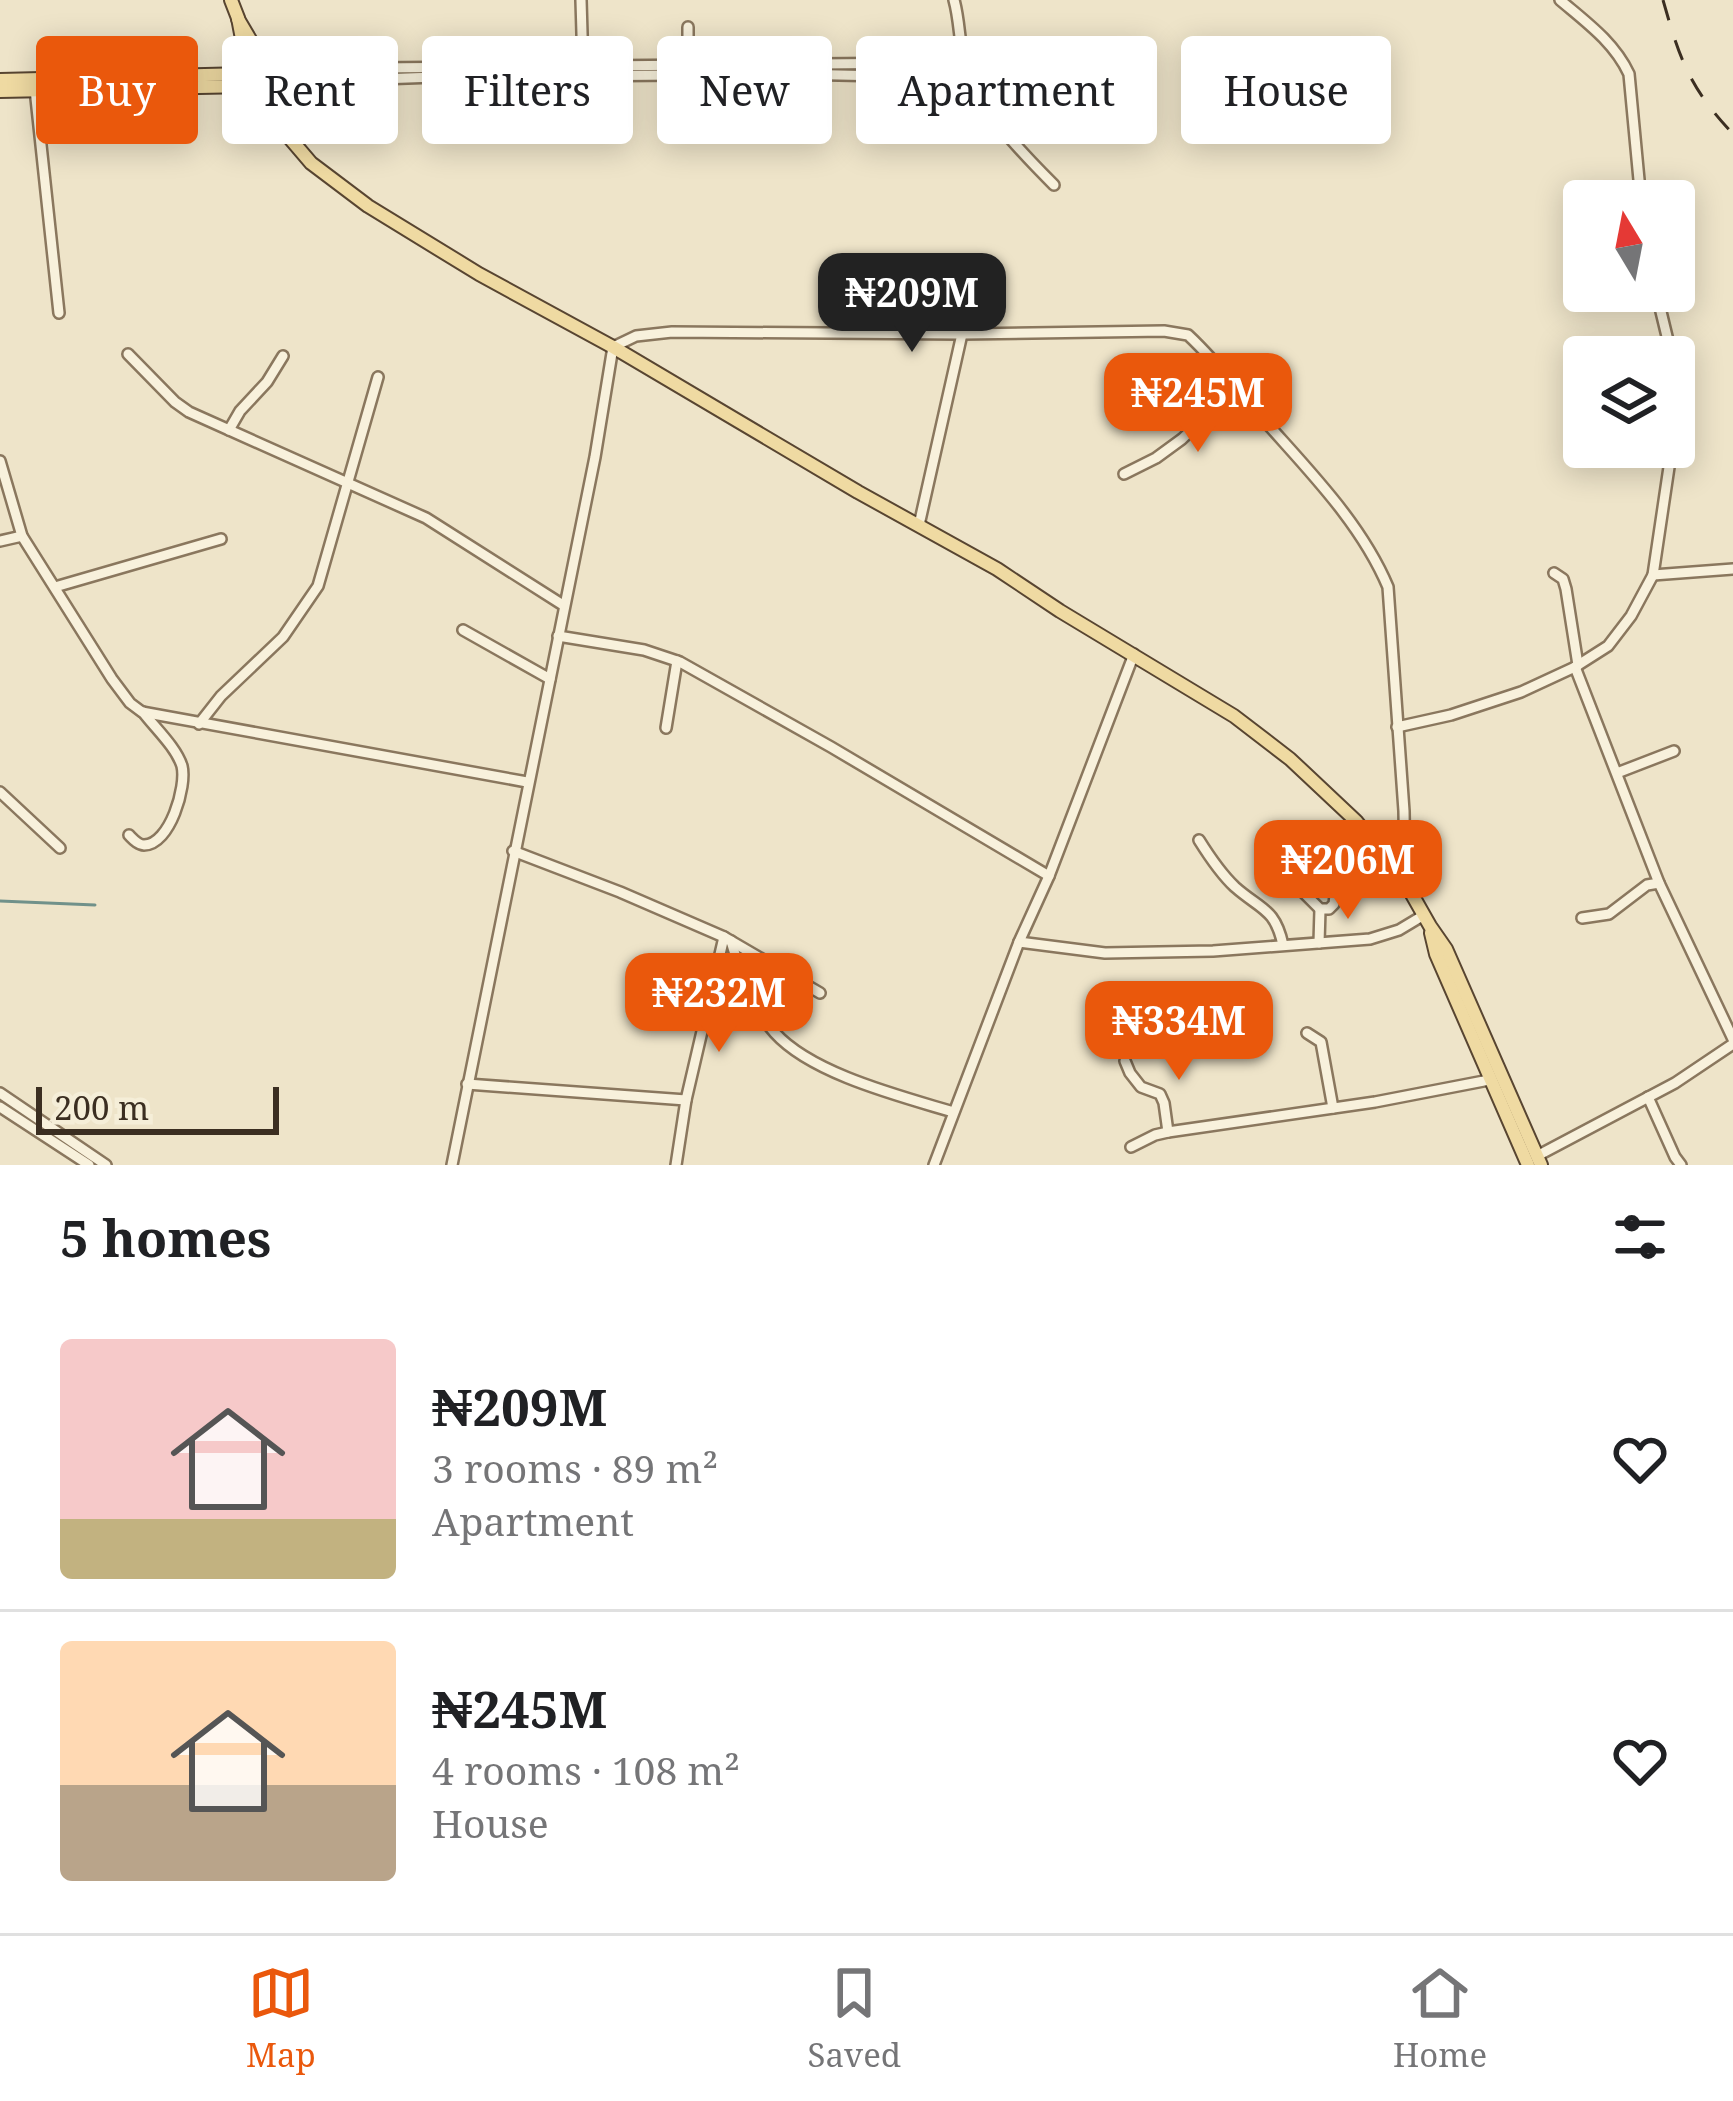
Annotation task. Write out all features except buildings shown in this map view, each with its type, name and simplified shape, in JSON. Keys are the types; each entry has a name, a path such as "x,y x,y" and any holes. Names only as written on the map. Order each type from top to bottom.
{"main road":[{"path":"231,0 241,36"},
{"path":"238,18 250,36"},
{"path":"0,80 222,80"},
{"path":"0,91 222,81"},
{"path":"295,144 326,177 368,206 997,568 1234,716 1290,759 1355,821 1405,882 1446,949 1533,1158"},
{"path":"1427,921 1436,954 1490,1080 1533,1158"}],"street":[{"path":"580,0 582,36"},
{"path":"954,0 960,36"},
{"path":"1560,0 1623,60 1629,74 1639,180"},
{"path":"688,27 688,36"},
{"path":"35,89 59,313"},
{"path":"1015,144 1054,185"},
{"path":"452,1165 613,347 636,336 673,332 1172,331 1188,335 1351,523 1379,566 1390,595 1405,882"},
{"path":"919,525 962,334"},
{"path":"128,354 188,412 426,518 563,605"},
{"path":"229,430 283,356"},
{"path":"199,724 221,696 283,637 318,586 378,377"},
{"path":"1124,474 1182,439 1236,387"},
{"path":"0,461 22,536 112,679 180,760 183,783 175,818 145,845 129,835"},
{"path":"1397,728 1506,697 1608,646 1653,575 1669,468"},
{"path":"0,541 22,536"},
{"path":"56,587 221,539"},
{"path":"1653,575 1733,569"},
{"path":"1533,1158 1648,1097 1733,1042 1659,883 1576,666 1566,589 1554,573"},
{"path":"463,630 550,679"},
{"path":"558,636 644,650 677,661 1049,876"},
{"path":"934,1165 1134,655"},
{"path":"666,728 677,661"},
{"path":"142,712 527,782"},
{"path":"1617,773 1674,751"},
{"path":"0,792 61,848"},
{"path":"1286,851 1293,854 1304,893 1320,909 1329,909 1334,904 1340,851 1323,837"},
{"path":"1199,840 1234,886 1279,923 1283,946"},
{"path":"513,851 728,939 820,993"},
{"path":"1582,918 1609,914 1647,885 1659,883"},
{"path":"1319,943 1320,909"},
{"path":"1018,942 1105,952 1213,951 1370,939 1427,921"},
{"path":"676,1165 686,1100 728,939"},
{"path":"728,939 750,997 785,1043 816,1063 953,1112"},
{"path":"1307,1033 1321,1042 1334,1108"},
{"path":"1125,1061 1141,1087 1160,1094 1168,1132"},
{"path":"1131,1147 1168,1132 1490,1080"},
{"path":"467,1084 686,1100"},
{"path":"0,1093 106,1165"},
{"path":"1648,1097 1681,1165"},
{"path":"0,1106 89,1165"}],"waterway":[{"path":"0,901 95,905"}],"railway":[{"path":"1663,0 1688,72 1733,134"}]}
